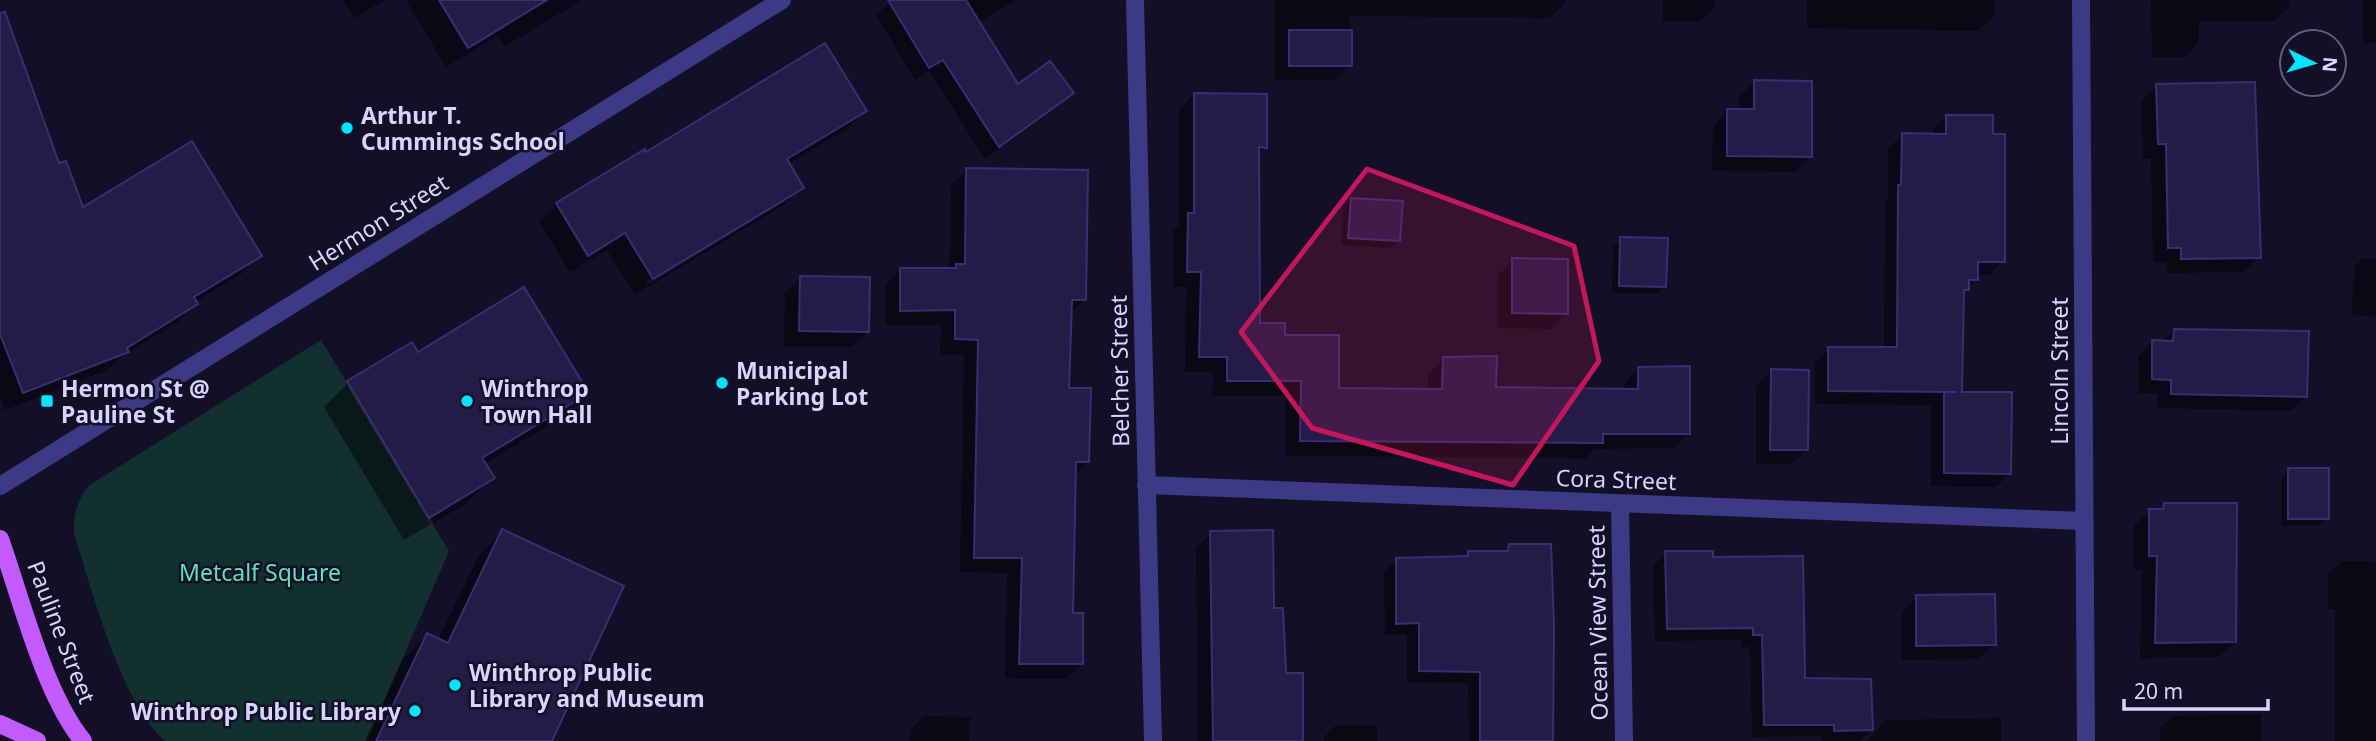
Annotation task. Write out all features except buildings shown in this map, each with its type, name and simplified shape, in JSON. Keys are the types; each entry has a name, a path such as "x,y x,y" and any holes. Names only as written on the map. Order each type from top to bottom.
{"main road":[{"name":"Pauline Street","path":"0,539 52,685 69,721 83,741"},
{"path":"0,724 37,741"}],"street":[{"name":"Hermon Street","path":"0,486 782,0"},
{"name":"Belcher Street","path":"1135,0 1153,741"},
{"name":"Lincoln Street","path":"2081,0 2086,741"},
{"name":"Cora Street","path":"1146,485 2084,521"},
{"name":"Ocean View Street","path":"1620,503 1624,741"}],"highlighted area":[{"path":"1367,169 1574,246 1599,361 1513,485 1312,428 1241,332"}],"green space":[{"name":"Metcalf Square","path":"321,340 449,551 367,741 165,741 134,700 99,614 74,534 78,503 88,486"}],"place":[{"name":"Arthur T. Cummings School","path":"347,128"},
{"name":"Municipal Parking Lot","path":"722,383"},
{"name":"Hermon St @ Pauline St","path":"47,401"},
{"name":"Winthrop Town Hall","path":"467,401"},
{"name":"Winthrop Public Library and Museum","path":"455,685"},
{"name":"Winthrop Public Library","path":"415,711"}]}
